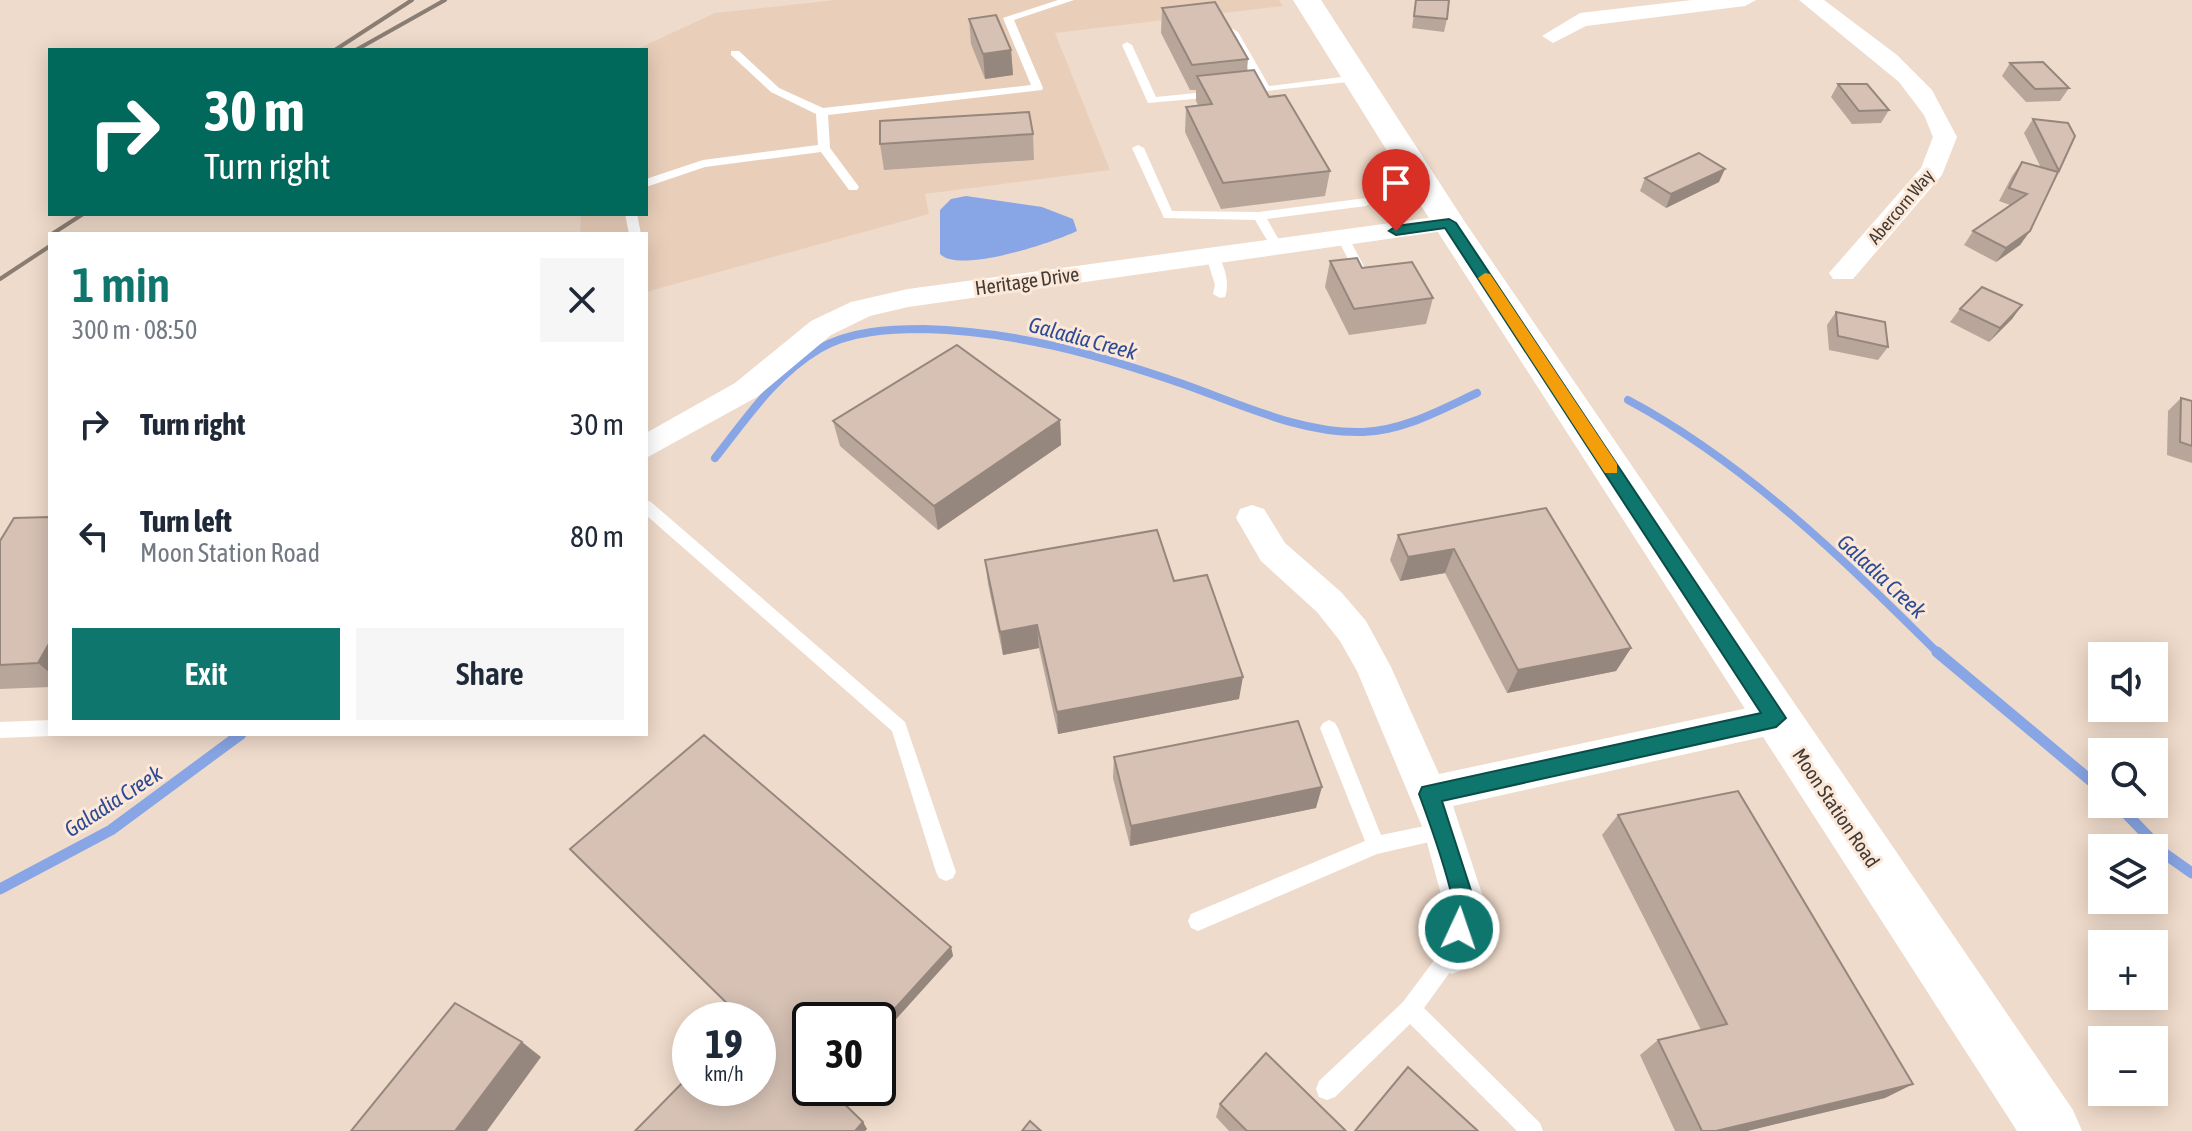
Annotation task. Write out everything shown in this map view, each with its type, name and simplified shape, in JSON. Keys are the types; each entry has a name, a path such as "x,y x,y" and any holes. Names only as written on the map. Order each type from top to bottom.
{"street":[{"name":"Moon Station Road","path":"1307,0 1449,223 2052,1131"},
{"path":"1553,36 1580,20 1745,0"},
{"name":"Abercorn Way","path":"1810,0 1908,79 1931,105 1945,137 1933,170 1843,273"},
{"name":"Heritage Drive","path":"648,446 746,390 821,328 861,309 908,298 1449,223"},
{"path":"1252,518 1273,552 1329,602 1353,631 1373,667 1444,831 1465,906 1452,953"},
{"path":"1429,794 1776,718"}],"lane":[{"path":"735,53 775,90 822,112 1038,88 1008,18 1069,0"},
{"path":"1233,32 1265,89"},
{"path":"1127,45 1152,101 1357,78"},
{"path":"822,112 824,148 853,187"},
{"path":"648,182 703,164 824,148"},
{"path":"1138,148 1168,215 1259,216 1366,202"},
{"path":"1259,216 1277,247"},
{"path":"1343,238 1366,281"},
{"path":"1212,256 1222,285 1220,294"},
{"path":"648,508 899,727 946,872"},
{"path":"0,730 48,728"},
{"path":"1329,728 1376,845"},
{"path":"1198,921 1376,845 1444,831"},
{"path":"1327,1089 1410,1009 1452,953"},
{"path":"1410,1009 1532,1131"}],"shaded area":[{"path":"835,0 1279,0 1283,6 1055,33 1110,170 925,194 929,214 648,291 648,232 580,232 581,216 648,216 648,48 639,48 715,13"}],"water":[{"path":"966,196 1042,207 1073,219 1077,231 985,259 950,259 940,254 940,210 951,199"}],"building":[{"path":"1416,0 1449,0 1447,19 1414,16"},
{"path":"1215,2 1248,59 1192,65 1162,8"},
{"path":"996,15 1011,50 983,54 969,19"},
{"path":"2043,62 2069,88 2035,89 2010,63"},
{"path":"1254,70 1269,97 1285,95 1330,171 1223,183 1186,107 1212,104 1197,76"},
{"path":"1838,84 1867,84 1889,110 1859,111"},
{"path":"1029,112 1033,134 880,144 880,121"},
{"path":"2033,119 2068,123 2075,136 2059,171"},
{"path":"1699,153 1725,169 1671,194 1645,178"},
{"path":"2022,162 2058,172 2030,231 2006,248 1973,231 2027,194 2009,188"},
{"path":"1357,258 1362,268 1412,262 1433,298 1354,309 1330,261"},
{"path":"1982,287 2022,305 2000,328 1960,309"},
{"path":"1836,312 1885,322 1888,347 1838,336"},
{"path":"957,345 1060,420 934,506 833,421"},
{"path":"2181,398 2192,401 2192,446 2180,442"},
{"path":"1546,508 1631,648 1518,670 1454,549 1408,557 1398,535"},
{"path":"48,517 48,646 38,663 0,665 0,541 14,518"},
{"path":"1157,530 1174,581 1207,575 1243,677 1057,712 1037,625 1000,632 985,560"},
{"path":"1298,721 1322,787 1131,826 1114,757"},
{"path":"704,735 951,947 896,1007 896,1002 792,1002 792,1106 847,1106 863,1122 855,1131 635,1131 672,1093 672,1106 776,1106 776,1002 726,1002 570,849"},
{"path":"1738,791 1913,1084 1716,1131 1702,1131 1658,1040 1727,1024 1618,815"},
{"path":"455,1003 522,1042 455,1131 351,1131"},
{"path":"1266,1053 1346,1131 1247,1131 1220,1104"},
{"path":"1408,1067 1478,1131 1355,1131"},
{"path":"1030,1121 1041,1131 1022,1131"}],"waterway":[{"name":"Galadia Creek","path":"715,458 762,399 803,360 843,338 884,331 958,331 1056,346 1151,373 1294,423 1340,431 1393,428 1477,393"},
{"name":"Galadia Creek","path":"1628,400 1671,425 1753,483 1830,549 1939,654"},
{"name":"Galadia Creek","path":"1937,652 2088,778"},
{"name":"Galadia Creek","path":"0,889 111,830 238,736"},
{"name":"Galadia Creek","path":"2130,818 2165,854 2192,873"}],"railway":[{"path":"338,48 412,0"},
{"path":"360,48 445,0"},
{"path":"55,232 80,216"},
{"path":"0,279 48,247"}],"slow traffic":[{"path":"1485,278 1611,469"}],"route":[{"path":"1396,231 1449,223 1776,718 1429,794 1444,831 1465,906 1459,929"}]}
